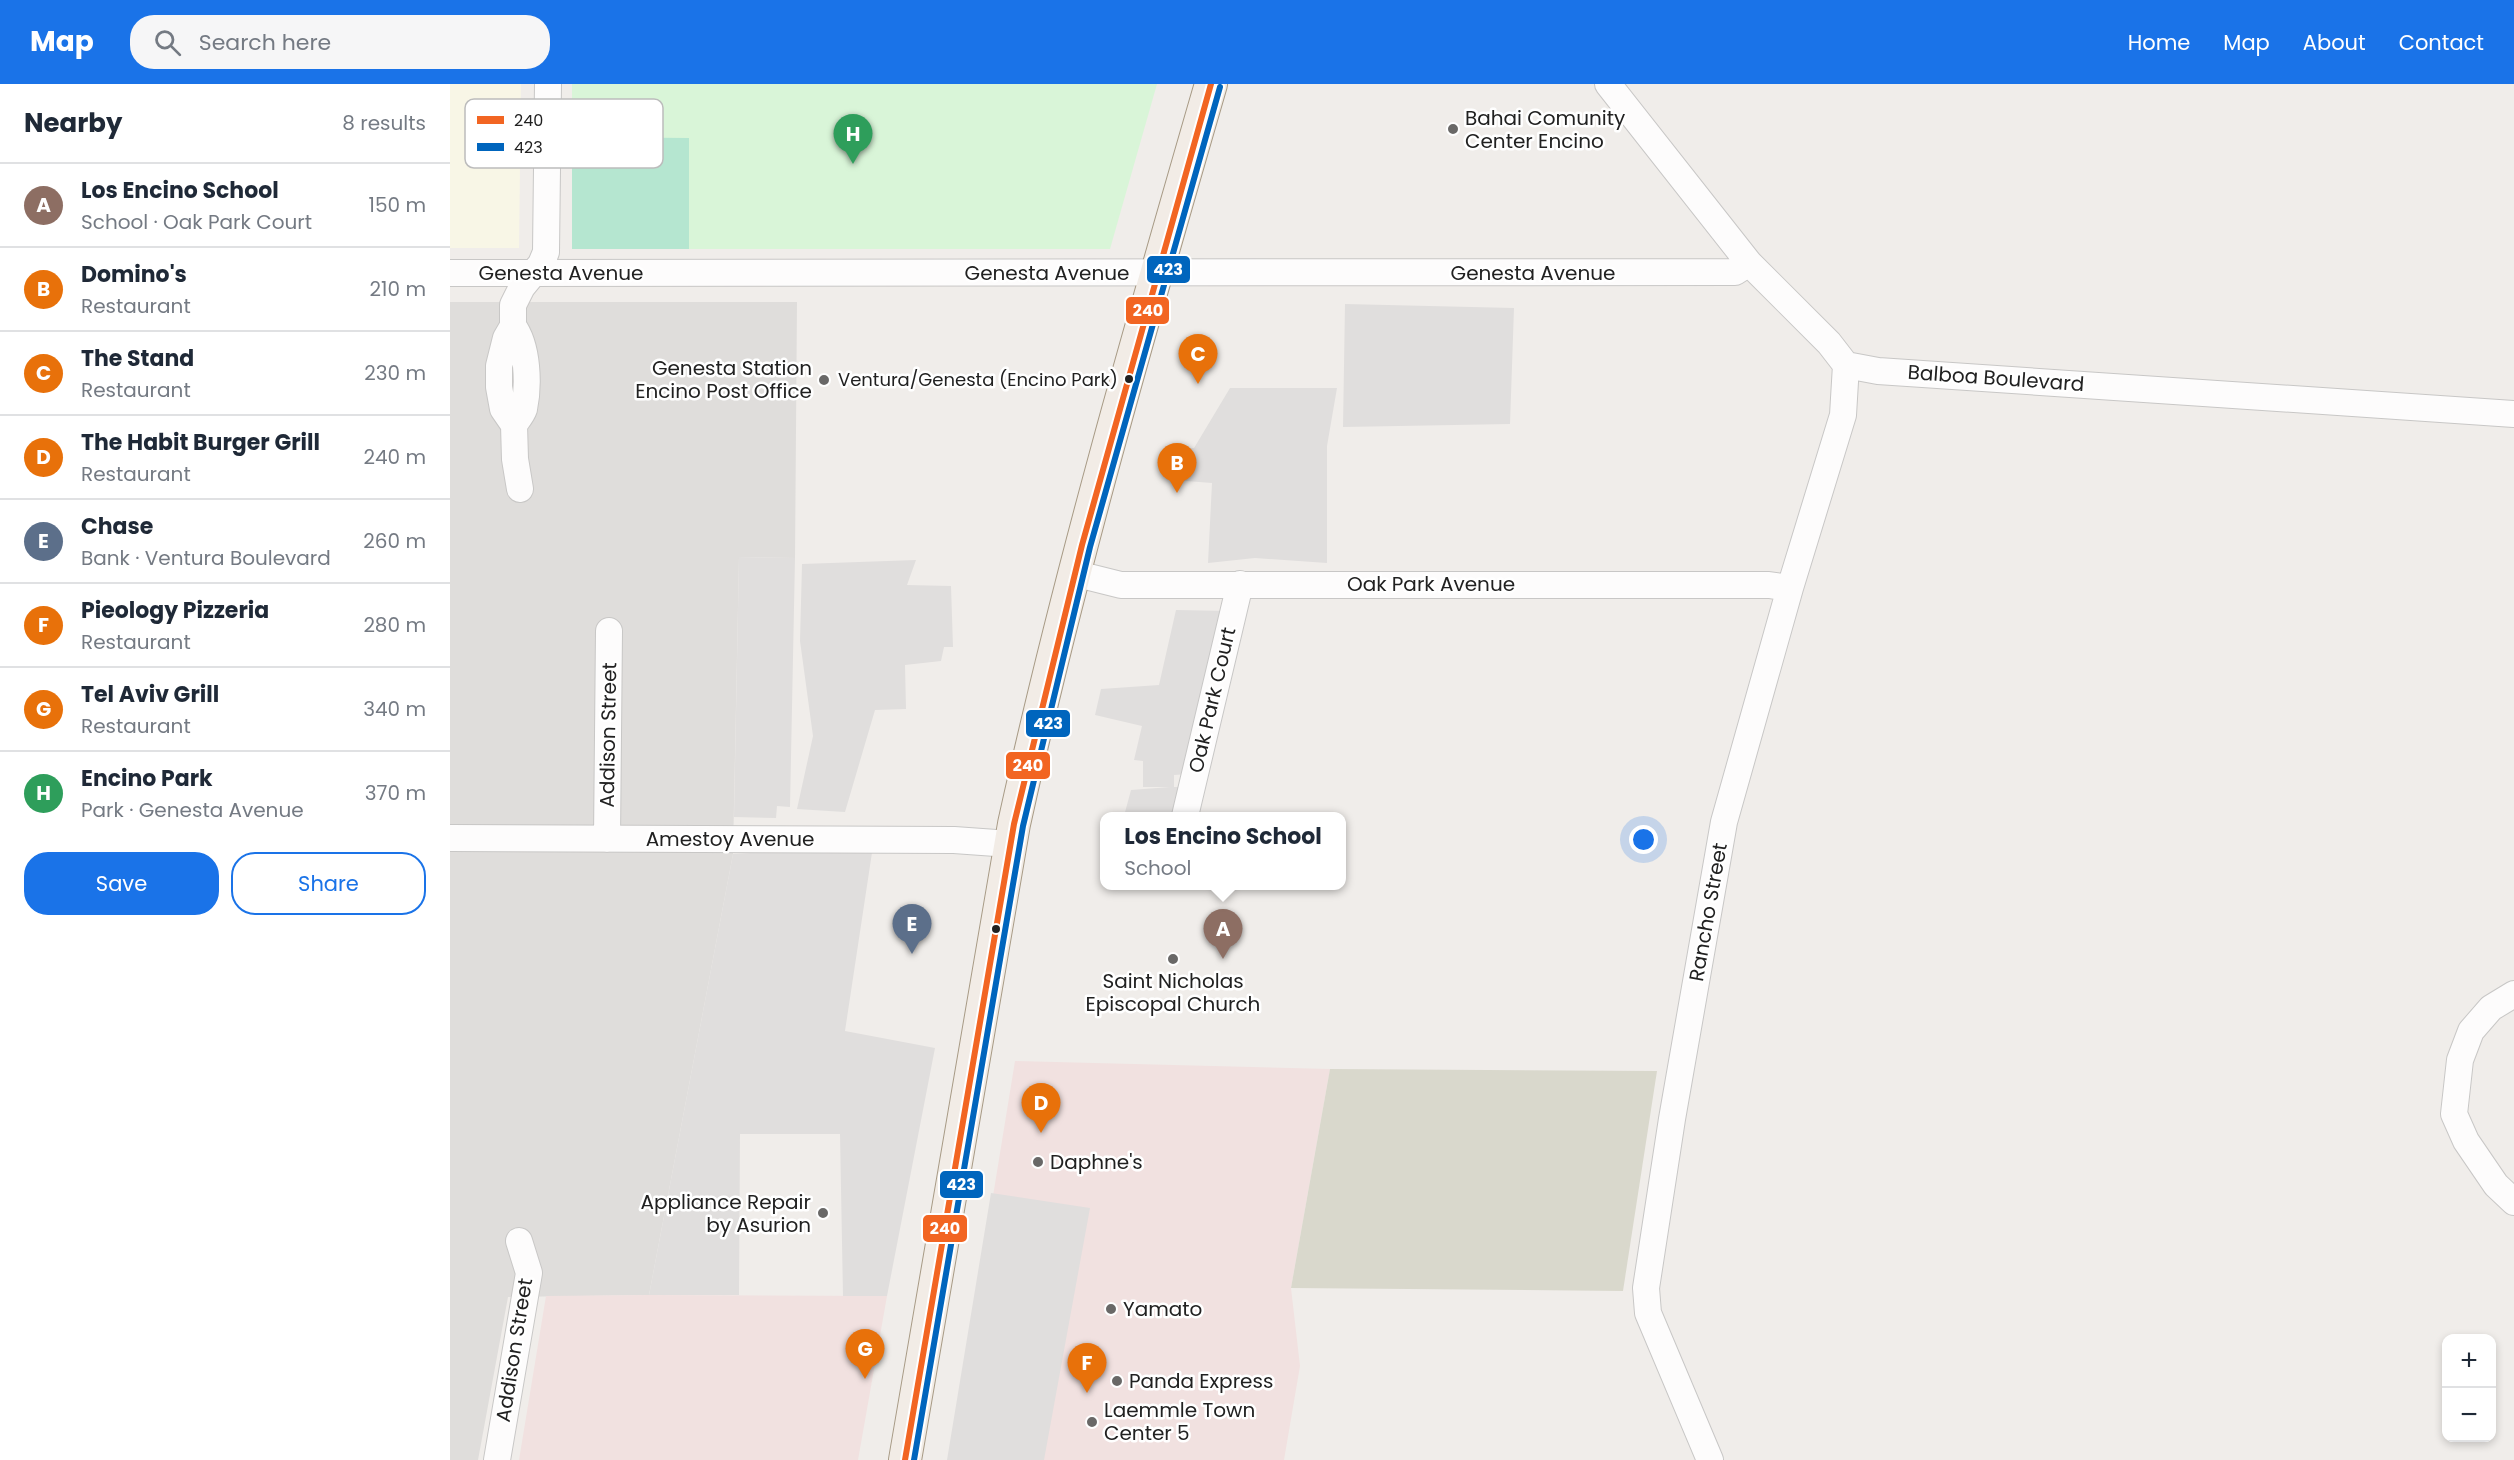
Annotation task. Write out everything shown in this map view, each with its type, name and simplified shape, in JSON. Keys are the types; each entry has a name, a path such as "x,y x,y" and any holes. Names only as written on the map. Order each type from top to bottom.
{"main road":[{"path":"905,1460 1010,844 1024,777 1073,573 1211,84"}],"street":[{"path":"548,84 548,99"},
{"path":"1608,84 1749,263 1829,343 1846,365"},
{"path":"520,489 515,459 514,425 503,409 499,387 499,366 506,338 513,326 513,305 522,287 546,252 547,168"},
{"name":"Genesta Avenue","path":"450,273 1735,272 1749,263"},
{"name":"Balboa Boulevard","path":"1846,365 1878,371 2514,414"},
{"name":"Rancho Street","path":"1710,1460 1648,1313 1646,1288 1672,1119 1724,822 1790,588 1843,415 1846,365"},
{"name":"Oak Park Avenue","path":"1073,573 1121,585 1757,585 1790,588"},
{"name":"Oak Park Court","path":"1186,812 1240,584"},
{"name":"Addison Street","path":"607,838 609,631"},
{"name":"Amestoy Avenue","path":"450,838 954,840 1010,844"},
{"path":"2514,994 2491,1008 2470,1031 2460,1059 2454,1114 2466,1141 2496,1185 2514,1202"},
{"name":"Addison Street","path":"496,1460 529,1273 519,1241"}],"shaded area":[{"path":"450,84 521,84 521,99 465,99 465,168 520,168 519,248 450,248"},
{"path":"450,302 797,302 795,558 739,557 733,854 649,1295 508,1297 478,1460 450,1460"},
{"path":"1345,304 1514,308 1510,424 1343,427"},
{"path":"1230,388 1337,388 1327,446 1327,563 1255,558 1208,563 1212,483 1173,480 1178,449 1194,448"},
{"path":"739,557 795,558 790,807 777,806 776,818 734,817"},
{"path":"916,560 907,585 951,586 953,647 944,647 941,661 905,665 906,709 875,710 845,812 797,809 813,736 800,641 802,564"},
{"path":"1176,610 1229,611 1188,774 1174,775 1174,787 1185,787 1179,812 1125,812 1131,790 1170,787 1143,787 1143,761 1134,760 1142,726 1095,715 1101,689 1159,685"},
{"path":"873,846 845,1031 935,1048 887,1296 843,1296 840,1134 740,1134 739,1295 649,1295 733,854"},
{"path":"1015,1061 1330,1069 1291,1288 1300,1366 1284,1460 950,1460"},
{"path":"1330,1069 1657,1071 1623,1291 1291,1288"},
{"path":"991,1193 1090,1208 1044,1460 947,1460"},
{"path":"546,1296 887,1296 858,1460 519,1460"}],"green space":[{"path":"572,84 1157,84 1110,249 572,249 572,168 663,168 663,99 572,99"},
{"path":"663,138 689,138 689,249 572,249 572,168 663,168"}],"transit line":[{"name":"240","path":"905,1460 1014,824 1082,545 1211,84"},
{"name":"423","path":"914,1460 1023,826 1090,547 1220,87"}],"place":[{"name":"Bahai Comunity Center Encino","path":"1453,129"},
{"name":"Encino Park","path":"853,164"},
{"name":"Ventura/Genesta (Encino Park)","path":"1129,379"},
{"name":"Genesta Station Encino Post Office","path":"824,380"},
{"name":"The Stand","path":"1198,384"},
{"name":"Domino's","path":"1177,493"},
{"name":"Chase","path":"912,954"},
{"name":"Saint Nicholas Episcopal Church","path":"1173,959"},
{"name":"Los Encino School","path":"1223,959"},
{"name":"The Habit Burger Grill","path":"1041,1133"},
{"name":"Daphne's","path":"1038,1162"},
{"name":"Appliance Repair by Asurion","path":"823,1213"},
{"name":"Yamato","path":"1111,1309"},
{"name":"Tel Aviv Grill","path":"865,1379"},
{"name":"Panda Express","path":"1117,1381"},
{"name":"Pieology Pizzeria","path":"1087,1393"},
{"name":"Laemmle Town Center 5","path":"1092,1422"}]}
